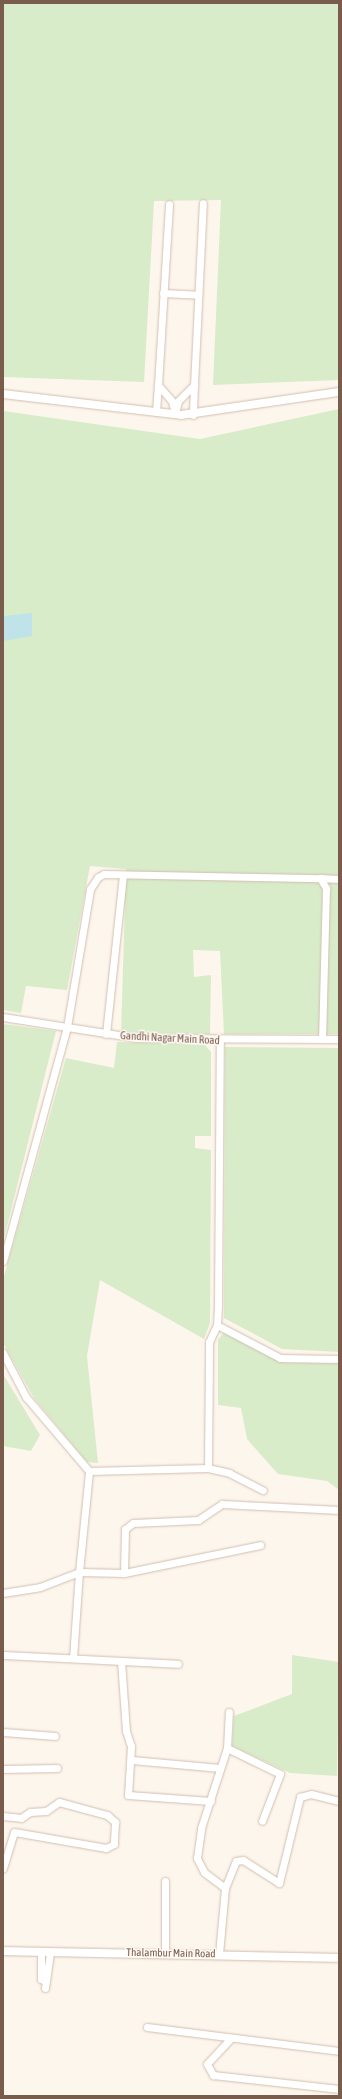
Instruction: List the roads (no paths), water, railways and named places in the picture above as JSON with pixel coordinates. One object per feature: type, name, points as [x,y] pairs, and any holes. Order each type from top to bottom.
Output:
[{"type":"street","points":[[193,415],[203,203]]},
{"type":"street","points":[[156,412],[169,204]]},
{"type":"street","points":[[163,293],[198,295]]},
{"type":"street","points":[[158,385],[172,401],[175,414]]},
{"type":"street","points":[[175,414],[178,401],[194,385]]},
{"type":"street","points":[[3,394],[193,415],[339,392]]},
{"type":"street","points":[[3,1261],[67,1027],[90,888],[104,874],[339,879]]},
{"type":"street","points":[[106,1034],[122,875]]},
{"type":"street","points":[[320,878],[326,888],[322,1039]]},
{"type":"street","name":"Gandhi Nagar Main Road","points":[[3,1017],[106,1034],[220,1041],[339,1039]]},
{"type":"street","points":[[208,1468],[209,1342],[217,1325],[220,1041]]},
{"type":"street","points":[[217,1325],[280,1358],[339,1359]]},
{"type":"street","points":[[3,1354],[26,1397],[89,1471],[79,1572],[73,1658]]},
{"type":"street","points":[[89,1471],[208,1468],[229,1473],[263,1490]]},
{"type":"street","points":[[124,1572],[125,1529],[133,1523],[198,1520],[222,1504],[339,1510]]},
{"type":"street","points":[[3,1593],[40,1587],[79,1572],[124,1572],[260,1545]]},
{"type":"street","points":[[3,1655],[178,1664]]},
{"type":"street","points":[[121,1661],[126,1731],[132,1760],[128,1795],[211,1801]]},
{"type":"street","points":[[225,1888],[204,1872],[197,1858],[201,1828],[227,1748],[229,1712]]},
{"type":"street","points":[[3,1732],[55,1736]]},
{"type":"street","points":[[227,1748],[280,1774],[262,1821]]},
{"type":"street","points":[[132,1760],[220,1768]]},
{"type":"street","points":[[3,1769],[57,1768]]},
{"type":"street","points":[[218,1954],[225,1888],[239,1860],[279,1883],[300,1797],[311,1794],[339,1801]]},
{"type":"street","points":[[3,1816],[21,1818],[30,1812],[48,1810],[55,1802],[86,1809],[112,1818],[114,1844],[106,1848],[19,1831],[11,1835],[3,1868]]},
{"type":"street","points":[[19,1831],[21,1818]]},
{"type":"street","points":[[165,1882],[165,1953]]},
{"type":"street","name":"Thalambur Main Road","points":[[3,1951],[218,1954],[339,1958]]},
{"type":"street","points":[[41,1951],[41,1979],[45,1984],[49,1980],[50,1952]]},
{"type":"street","points":[[147,2027],[339,2051]]},
{"type":"street","points":[[231,2038],[207,2064],[213,2075],[339,2089]]},
{"type":"water","points":[[32,613],[32,636],[3,641],[3,616]]}]
